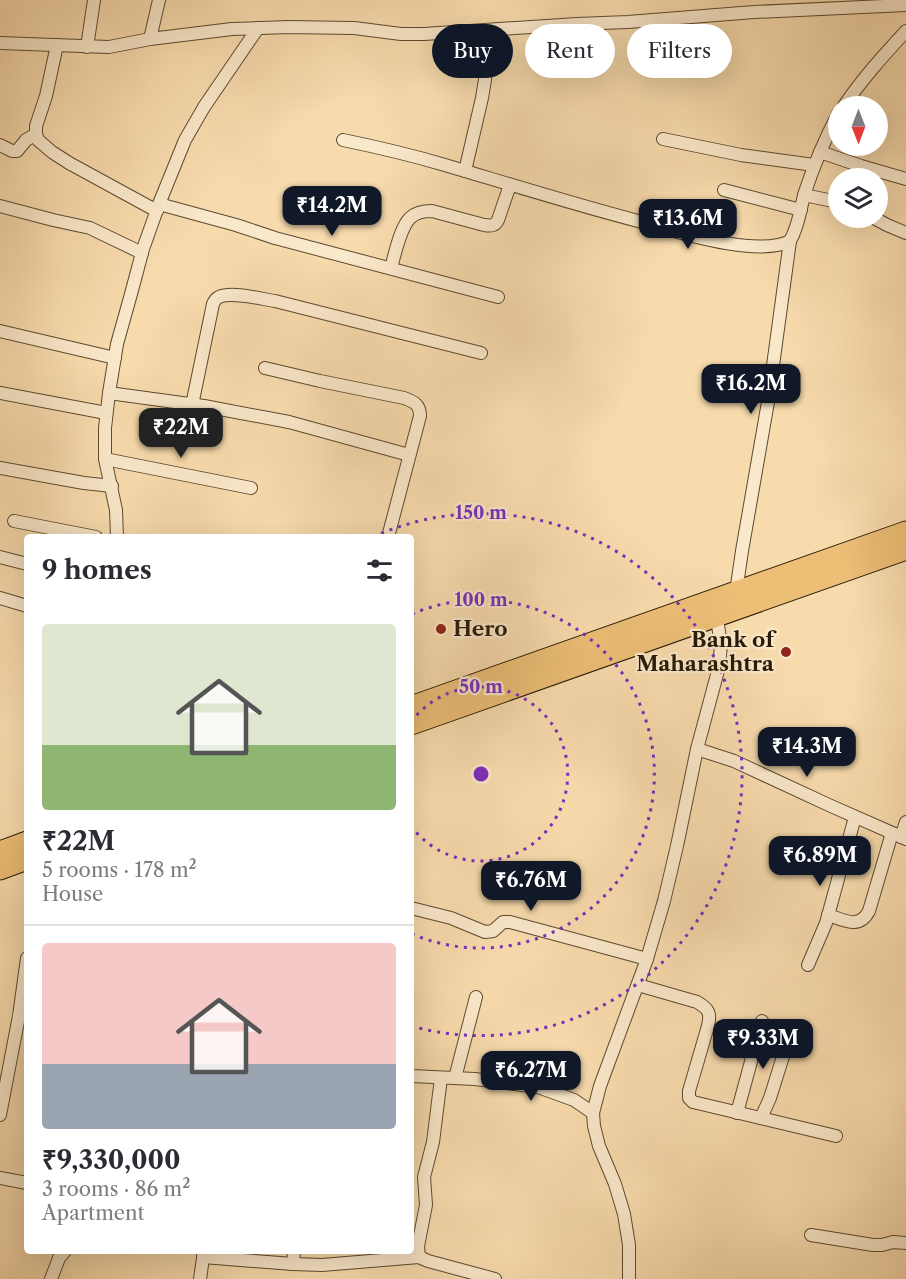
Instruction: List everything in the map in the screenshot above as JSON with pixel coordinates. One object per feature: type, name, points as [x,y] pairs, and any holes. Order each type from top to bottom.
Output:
[{"type":"highway","points":[[414,723],[715,608],[736,592],[906,532]]},
{"type":"highway","points":[[414,706],[715,608],[906,549]]},
{"type":"highway","points":[[0,852],[24,843]]},
{"type":"highway","points":[[0,869],[24,860]]},
{"type":"street","points":[[87,47],[94,0]]},
{"type":"street","points":[[150,39],[159,0]]},
{"type":"street","points":[[513,29],[906,4]]},
{"type":"street","points":[[117,534],[116,510],[105,459],[106,413],[115,358],[142,253],[185,140],[199,115],[258,27]]},
{"type":"street","points":[[0,43],[109,47],[150,39],[258,27],[354,28],[401,34],[432,33]]},
{"type":"street","points":[[850,96],[906,31]]},
{"type":"street","points":[[57,45],[46,96],[36,126],[36,134],[43,145],[69,163],[158,207],[236,225],[285,241],[498,297]]},
{"type":"street","points":[[465,171],[485,78]]},
{"type":"street","points":[[0,145],[17,151],[26,140],[36,134]]},
{"type":"street","points":[[736,592],[768,402],[790,241],[795,233],[814,165],[828,135]]},
{"type":"street","points":[[663,139],[741,155],[814,165]]},
{"type":"street","points":[[343,140],[388,150],[575,205],[703,238],[727,243],[774,247],[790,241]]},
{"type":"street","points":[[820,152],[906,179]]},
{"type":"street","points":[[391,268],[405,225],[410,218],[424,211],[432,211],[491,226],[498,220],[510,185]]},
{"type":"street","points":[[724,189],[801,210]]},
{"type":"street","points":[[804,195],[828,200]]},
{"type":"street","points":[[0,206],[90,228],[142,253]]},
{"type":"street","points":[[888,225],[906,233]]},
{"type":"street","points":[[192,405],[213,304],[220,296],[245,296],[275,301],[481,353]]},
{"type":"street","points":[[0,331],[115,358]]},
{"type":"street","points":[[265,368],[413,401],[418,405],[420,416],[389,534]]},
{"type":"street","points":[[0,393],[106,413]]},
{"type":"street","points":[[109,393],[192,405],[289,423],[409,455]]},
{"type":"street","points":[[105,459],[250,488]]},
{"type":"street","points":[[0,468],[112,486]]},
{"type":"street","points":[[14,521],[81,534]]},
{"type":"street","points":[[0,557],[24,563]]},
{"type":"street","points":[[0,598],[24,605]]},
{"type":"street","points":[[630,1279],[629,1245],[624,1214],[599,1146],[593,1113],[600,1086],[647,959],[664,901],[697,749],[719,667],[721,645],[715,608]]},
{"type":"street","points":[[697,749],[734,761],[900,836]]},
{"type":"street","points":[[808,965],[828,915],[855,817]]},
{"type":"street","points":[[828,915],[856,922],[866,917],[906,822]]},
{"type":"street","points":[[414,909],[451,918],[485,932],[494,931],[502,922],[510,922],[647,959]]},
{"type":"street","points":[[0,1115],[24,980]]},
{"type":"street","points":[[638,985],[697,1002],[709,1013],[710,1018],[688,1091],[689,1098],[693,1102],[837,1136]]},
{"type":"street","points":[[455,1078],[476,997]]},
{"type":"street","points":[[737,1113],[762,1021]]},
{"type":"street","points":[[761,1118],[770,1098],[791,1031]]},
{"type":"street","points":[[414,1076],[538,1087],[574,1100],[593,1113]]},
{"type":"street","points":[[419,1257],[418,1246],[426,1205],[423,1185],[433,1142],[441,1078]]},
{"type":"street","points":[[0,1178],[24,1182]]},
{"type":"street","points":[[811,1235],[873,1245],[906,1243]]},
{"type":"street","points":[[51,1279],[62,1254]]},
{"type":"street","points":[[200,1279],[204,1254],[293,1264],[338,1264],[419,1257],[495,1279]]},
{"type":"street","points":[[293,1264],[294,1254]]},
{"type":"place","name":"Hero","points":[[441,629]]},
{"type":"place","name":"Bank of Maharashtra","points":[[786,652]]}]
